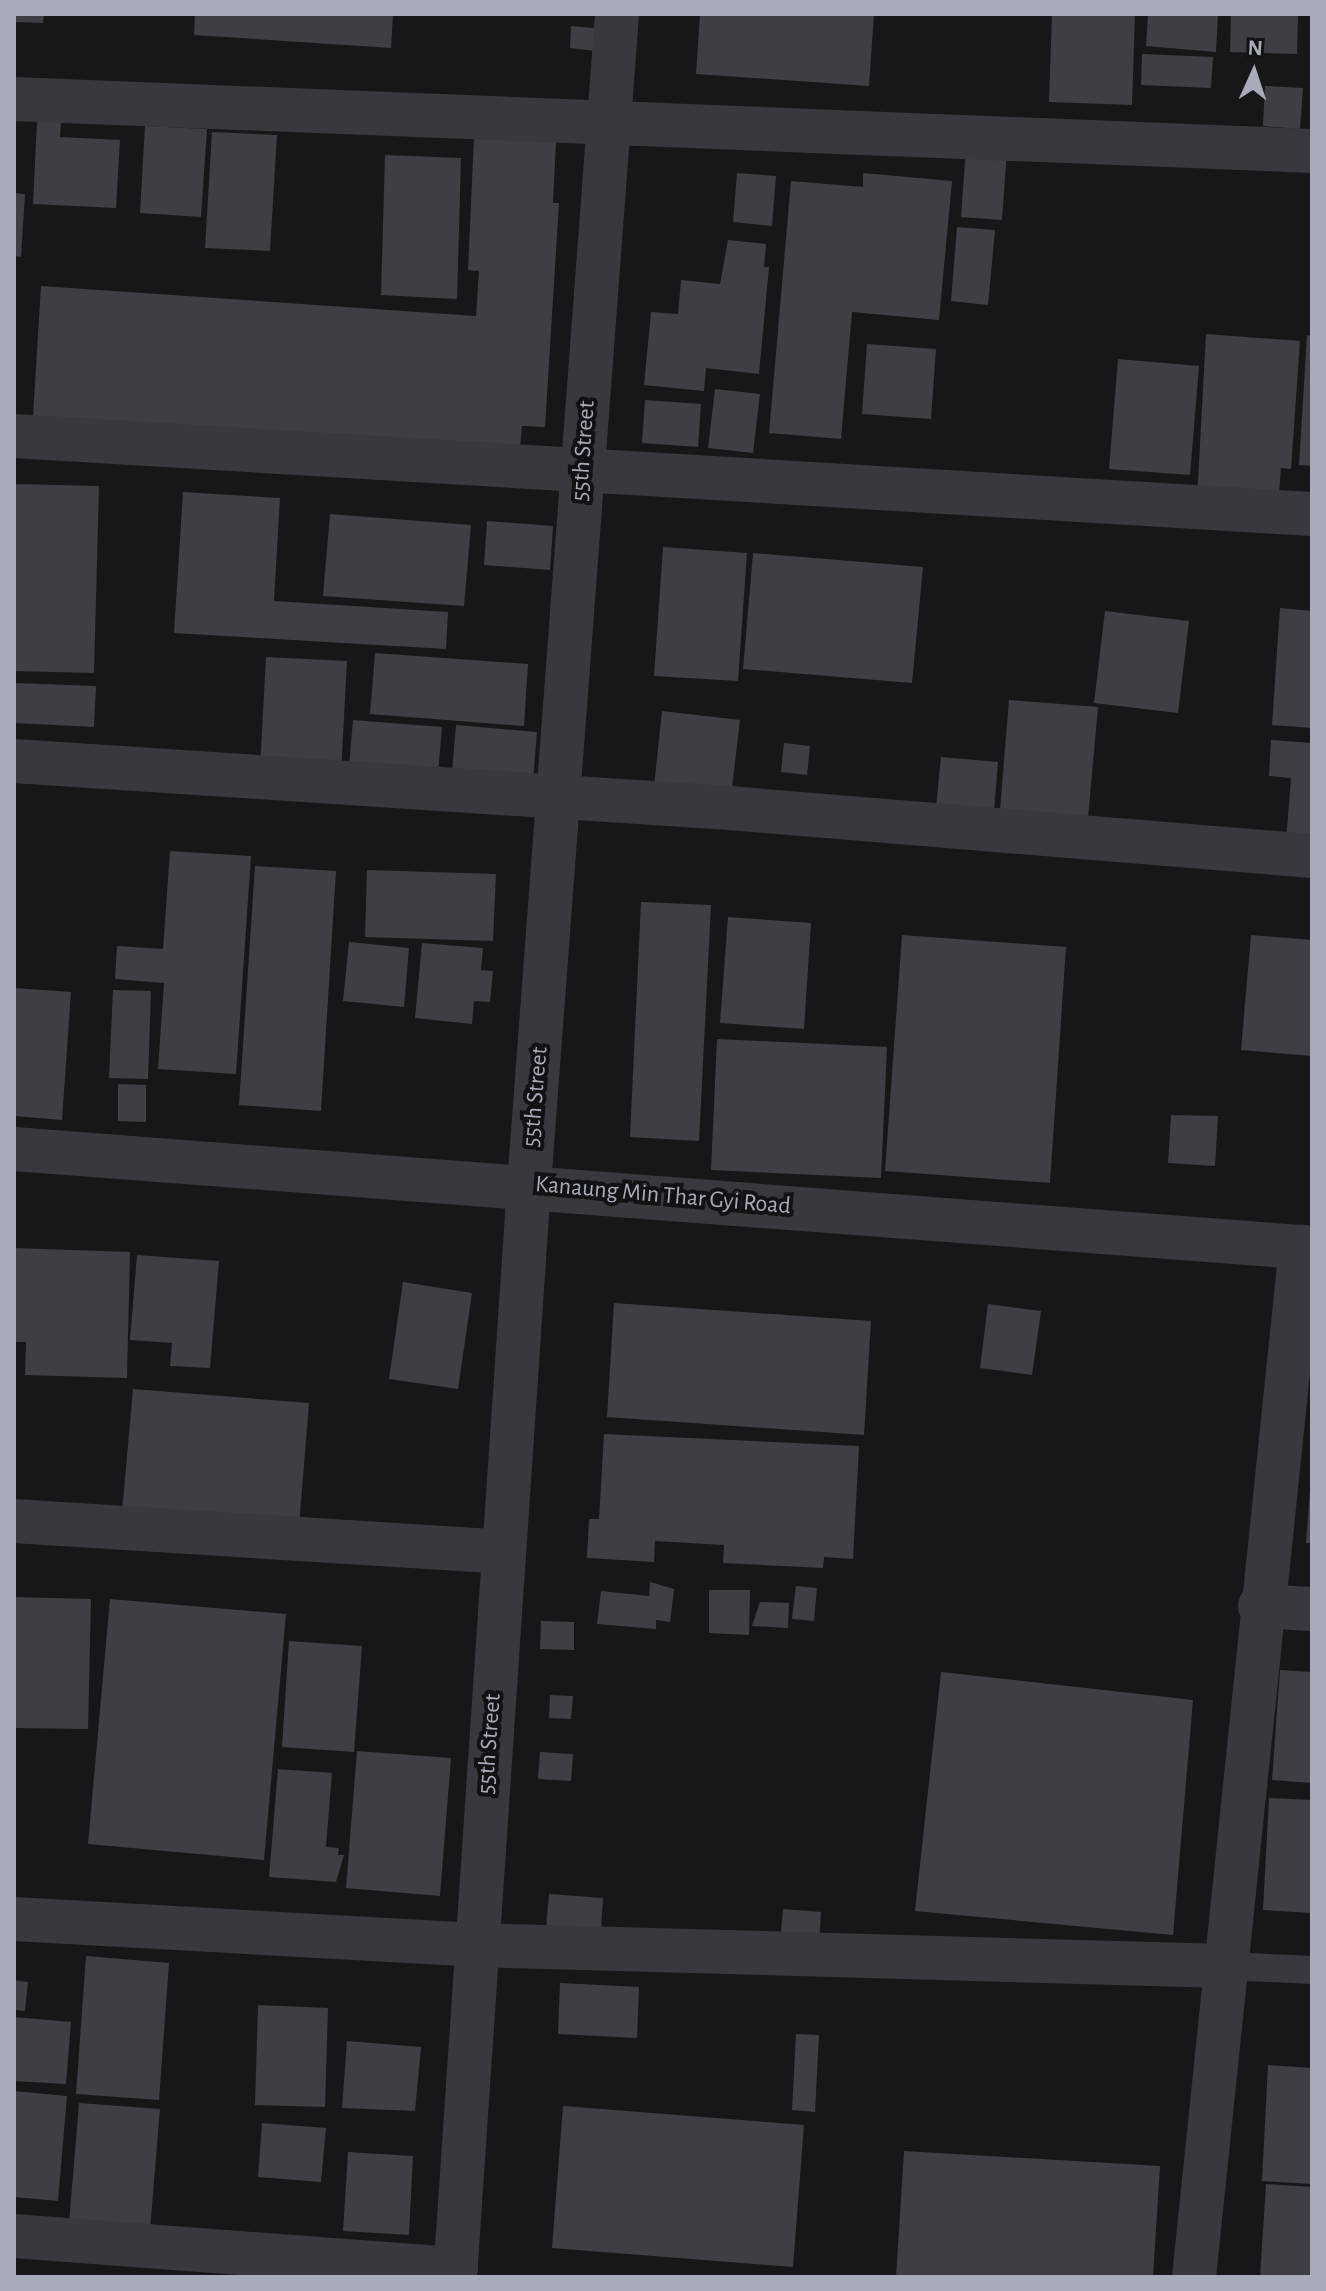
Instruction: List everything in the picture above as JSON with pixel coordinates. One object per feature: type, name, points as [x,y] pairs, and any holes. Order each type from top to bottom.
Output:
[{"type":"street","name":"55th Street","points":[[456,2273],[529,1185],[617,14]]},
{"type":"street","points":[[14,99],[1312,151]]},
{"type":"street","points":[[14,436],[1312,514]]},
{"type":"street","points":[[14,761],[559,796],[1312,856]]},
{"type":"street","name":"Kanaung Min Thar Gyi Road","points":[[14,1149],[529,1185],[1307,1247]]},
{"type":"street","points":[[1194,2277],[1260,1606],[1307,1247]]},
{"type":"street","points":[[14,1521],[504,1552]]},
{"type":"street","points":[[1260,1606],[1312,1609]]},
{"type":"street","points":[[14,1919],[476,1945],[1225,1966]]},
{"type":"street","points":[[14,2236],[456,2273]]},
{"type":"lane","points":[[1225,1966],[1312,1970]]},
{"type":"building","points":[[14,14],[44,14],[43,23],[14,22]]},
{"type":"building","points":[[195,14],[393,14],[391,48],[194,35]]},
{"type":"building","points":[[700,14],[874,14],[869,86],[696,74]]},
{"type":"building","points":[[1052,14],[1135,14],[1132,105],[1049,102]]},
{"type":"building","points":[[1148,14],[1218,14],[1216,52],[1146,46]]},
{"type":"building","points":[[1231,14],[1298,14],[1297,54],[1230,52]]},
{"type":"building","points":[[571,26],[606,29],[604,52],[570,48]]},
{"type":"building","points":[[1142,54],[1213,57],[1211,88],[1141,85]]},
{"type":"building","points":[[1265,86],[1303,88],[1300,129],[1263,126]]},
{"type":"building","points":[[37,121],[61,122],[60,137],[120,140],[116,208],[33,204]]},
{"type":"building","points":[[145,126],[207,129],[201,217],[140,213]]},
{"type":"building","points":[[212,132],[277,135],[270,251],[205,248]]},
{"type":"building","points":[[474,137],[556,141],[553,203],[559,203],[545,427],[522,426],[520,448],[33,416],[41,286],[476,316],[479,271],[468,270]]},
{"type":"building","points":[[966,147],[1007,150],[1002,220],[961,217]]},
{"type":"building","points":[[385,155],[461,158],[457,299],[381,295]]},
{"type":"building","points":[[737,173],[776,176],[772,226],[733,222]]},
{"type":"building","points":[[863,173],[952,181],[939,320],[852,312],[841,439],[769,433],[791,181],[863,187]]},
{"type":"building","points":[[14,193],[25,194],[21,257],[14,256]]},
{"type":"building","points":[[957,227],[995,230],[988,305],[951,301]]},
{"type":"building","points":[[728,240],[766,244],[764,267],[769,267],[759,374],[706,368],[704,391],[644,385],[651,312],[678,314],[681,280],[720,284]]},
{"type":"building","points":[[1206,334],[1300,341],[1291,469],[1281,468],[1278,505],[1197,499]]},
{"type":"building","points":[[1307,335],[1312,336],[1312,466],[1299,465]]},
{"type":"building","points":[[867,344],[936,349],[931,419],[862,414]]},
{"type":"building","points":[[1118,359],[1199,366],[1190,475],[1109,469]]},
{"type":"building","points":[[715,389],[760,394],[753,453],[708,448]]},
{"type":"building","points":[[645,400],[701,404],[698,447],[642,443]]},
{"type":"building","points":[[14,484],[99,486],[94,673],[14,671]]},
{"type":"building","points":[[183,492],[280,498],[274,601],[448,612],[446,649],[174,633]]},
{"type":"building","points":[[330,514],[471,525],[464,606],[323,596]]},
{"type":"building","points":[[487,521],[553,526],[550,570],[484,565]]},
{"type":"building","points":[[663,547],[747,553],[738,681],[654,676]]},
{"type":"building","points":[[753,553],[923,567],[912,683],[743,669]]},
{"type":"building","points":[[1280,608],[1312,611],[1312,728],[1272,725]]},
{"type":"building","points":[[1105,611],[1189,621],[1178,713],[1094,703]]},
{"type":"building","points":[[375,653],[528,664],[524,726],[370,714]]},
{"type":"building","points":[[266,657],[347,661],[341,773],[260,769]]},
{"type":"building","points":[[14,683],[96,686],[94,727],[14,723]]},
{"type":"building","points":[[1009,700],[1098,707],[1088,818],[1000,810]]},
{"type":"building","points":[[662,711],[740,720],[730,805],[653,796]]},
{"type":"building","points":[[353,720],[442,727],[438,774],[349,766]]},
{"type":"building","points":[[456,725],[537,732],[533,779],[452,772]]},
{"type":"building","points":[[1271,740],[1312,743],[1312,843],[1286,841],[1291,778],[1269,776]]},
{"type":"building","points":[[784,743],[810,746],[807,775],[781,772]]},
{"type":"building","points":[[941,757],[998,762],[993,823],[935,817]]},
{"type":"building","points":[[170,851],[251,856],[236,1074],[158,1069],[164,983],[115,979],[117,946],[163,949]]},
{"type":"building","points":[[255,866],[336,871],[321,1111],[239,1105]]},
{"type":"building","points":[[367,870],[496,874],[493,941],[365,937]]},
{"type":"building","points":[[641,902],[711,905],[699,1141],[630,1137]]},
{"type":"building","points":[[728,917],[811,923],[804,1029],[720,1023]]},
{"type":"building","points":[[902,935],[1066,947],[1050,1183],[885,1171]]},
{"type":"building","points":[[1251,935],[1312,940],[1312,1056],[1241,1050]]},
{"type":"building","points":[[349,942],[409,948],[404,1007],[343,1001]]},
{"type":"building","points":[[422,943],[483,948],[481,970],[493,971],[490,1002],[474,1001],[472,1024],[415,1018]]},
{"type":"building","points":[[14,988],[71,992],[62,1120],[14,1116]]},
{"type":"building","points":[[113,990],[151,991],[148,1079],[109,1078]]},
{"type":"building","points":[[717,1039],[887,1047],[881,1178],[711,1170]]},
{"type":"building","points":[[118,1084],[146,1085],[146,1122],[118,1121]]},
{"type":"building","points":[[1171,1115],[1218,1116],[1215,1166],[1168,1163]]},
{"type":"building","points":[[14,1248],[130,1252],[127,1378],[25,1375],[26,1342],[14,1342]]},
{"type":"building","points":[[137,1255],[219,1261],[210,1368],[170,1366],[172,1343],[130,1340]]},
{"type":"building","points":[[403,1282],[472,1293],[458,1389],[389,1379]]},
{"type":"building","points":[[614,1303],[871,1321],[864,1435],[607,1417]]},
{"type":"building","points":[[988,1304],[1041,1311],[1032,1375],[980,1368]]},
{"type":"building","points":[[133,1389],[309,1403],[299,1526],[122,1512]]},
{"type":"building","points":[[604,1434],[859,1446],[853,1559],[824,1557],[823,1568],[723,1563],[724,1545],[655,1541],[654,1562],[587,1558],[589,1519],[599,1519]]},
{"type":"building","points":[[1310,1490],[1312,1543],[1306,1543]]},
{"type":"building","points":[[650,1582],[674,1589],[670,1622],[656,1620],[656,1629],[597,1624],[601,1591],[649,1596]]},
{"type":"building","points":[[796,1586],[817,1588],[814,1621],[792,1619]]},
{"type":"building","points":[[709,1590],[750,1590],[749,1635],[709,1633]]},
{"type":"building","points":[[14,1597],[91,1599],[88,1729],[14,1728]]},
{"type":"building","points":[[110,1599],[286,1614],[264,1860],[88,1844]]},
{"type":"building","points":[[760,1602],[789,1603],[788,1628],[752,1626]]},
{"type":"building","points":[[541,1621],[574,1622],[574,1650],[540,1649]]},
{"type":"building","points":[[289,1641],[362,1646],[354,1752],[282,1747]]},
{"type":"building","points":[[1280,1670],[1312,1672],[1312,1783],[1272,1780]]},
{"type":"building","points":[[941,1672],[1193,1700],[1173,1935],[915,1911]]},
{"type":"building","points":[[550,1695],[573,1696],[571,1719],[549,1718]]},
{"type":"building","points":[[357,1751],[451,1758],[440,1896],[346,1888]]},
{"type":"building","points":[[540,1752],[573,1754],[571,1781],[538,1779]]},
{"type":"building","points":[[278,1769],[332,1773],[326,1847],[339,1848],[338,1855],[344,1855],[336,1882],[269,1877]]},
{"type":"building","points":[[1269,1798],[1312,1800],[1312,1913],[1263,1910]]},
{"type":"building","points":[[549,1894],[603,1898],[600,1944],[545,1939]]},
{"type":"building","points":[[783,1909],[821,1912],[819,1943],[780,1944]]},
{"type":"building","points":[[86,1956],[169,1963],[159,2100],[76,2094]]},
{"type":"building","points":[[14,1980],[28,1982],[25,2011],[14,2010]]},
{"type":"building","points":[[560,1983],[639,1987],[637,2038],[558,2034]]},
{"type":"building","points":[[258,2005],[328,2008],[325,2107],[255,2105]]},
{"type":"building","points":[[14,2017],[71,2022],[66,2084],[14,2081]]},
{"type":"building","points":[[796,2034],[819,2035],[815,2112],[792,2110]]},
{"type":"building","points":[[347,2041],[421,2047],[415,2111],[342,2108]]},
{"type":"building","points":[[1268,2065],[1312,2068],[1312,2184],[1262,2181]]},
{"type":"building","points":[[14,2091],[67,2096],[58,2201],[14,2197]]},
{"type":"building","points":[[79,2103],[160,2109],[150,2230],[69,2223]]},
{"type":"building","points":[[563,2106],[804,2125],[793,2267],[552,2248]]},
{"type":"building","points":[[262,2123],[326,2128],[321,2182],[258,2177]]},
{"type":"building","points":[[904,2151],[1160,2166],[1153,2277],[896,2277]]},
{"type":"building","points":[[348,2152],[413,2156],[409,2235],[343,2231]]},
{"type":"building","points":[[1266,2184],[1312,2187],[1312,2277],[1260,2277]]}]
